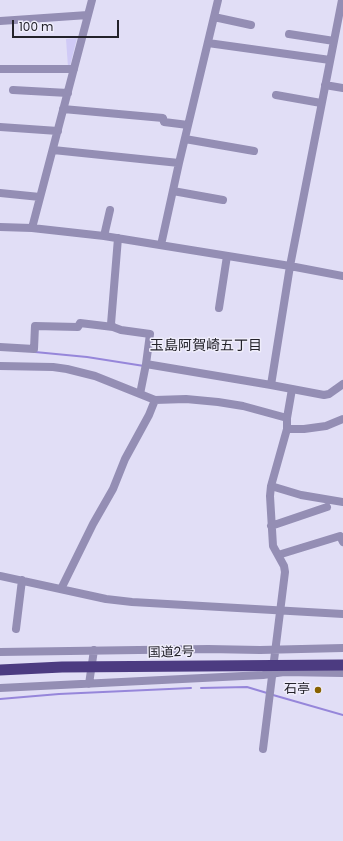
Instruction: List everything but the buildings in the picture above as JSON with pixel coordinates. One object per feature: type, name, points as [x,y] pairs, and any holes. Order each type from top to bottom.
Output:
[{"type":"highway","name":"国道2号","points":[[0,670],[62,667],[343,665]]},
{"type":"street","points":[[32,228],[92,0]]},
{"type":"street","points":[[161,245],[218,0]]},
{"type":"street","points":[[271,385],[290,266],[342,0]]},
{"type":"street","points":[[0,21],[88,15]]},
{"type":"street","points":[[214,17],[251,25]]},
{"type":"street","points":[[289,34],[334,41]]},
{"type":"street","points":[[208,43],[330,60]]},
{"type":"street","points":[[0,69],[74,69]]},
{"type":"street","points":[[325,85],[343,88]]},
{"type":"street","points":[[13,90],[68,92]]},
{"type":"street","points":[[276,95],[321,103]]},
{"type":"street","points":[[63,109],[164,118],[164,122],[188,125]]},
{"type":"street","points":[[0,127],[58,131]]},
{"type":"street","points":[[185,139],[254,151]]},
{"type":"street","points":[[53,150],[179,163]]},
{"type":"street","points":[[173,191],[223,200]]},
{"type":"street","points":[[0,193],[40,198]]},
{"type":"street","points":[[104,236],[110,210]]},
{"type":"street","points":[[0,227],[32,228],[118,238],[343,276]]},
{"type":"street","points":[[113,327],[111,324],[118,238]]},
{"type":"street","points":[[219,308],[227,256]]},
{"type":"street","points":[[0,347],[34,349],[35,326],[78,327],[80,323],[150,334],[140,394]]},
{"type":"street","points":[[146,364],[271,385],[292,391],[324,394],[334,391],[343,384]]},
{"type":"street","points":[[0,366],[53,367],[67,369],[95,376],[155,400],[186,399],[218,402],[243,406],[287,418]]},
{"type":"street","points":[[263,749],[285,572],[284,566],[273,546],[270,496],[271,486],[287,429],[287,418],[292,391]]},
{"type":"street","points":[[62,589],[93,524],[113,489],[125,459],[149,415],[155,400]]},
{"type":"street","points":[[287,429],[304,429],[326,426],[343,419]]},
{"type":"street","points":[[271,486],[301,495],[343,502]]},
{"type":"street","points":[[271,526],[327,507]]},
{"type":"street","points":[[278,555],[342,538]]},
{"type":"street","points":[[0,576],[106,599],[132,602],[343,614]]},
{"type":"street","points":[[16,629],[22,580]]},
{"type":"street","points":[[0,652],[343,648]]},
{"type":"street","points":[[89,684],[94,650]]},
{"type":"street","points":[[0,688],[272,674],[284,672],[343,673]]},
{"type":"shaded area","points":[[77,38],[70,66],[68,67],[66,39]]},
{"type":"waterway","points":[[35,352],[87,357],[144,366]]},
{"type":"waterway","points":[[201,688],[247,687],[267,693]]},
{"type":"waterway","points":[[0,699],[59,694],[191,688]]},
{"type":"waterway","points":[[273,695],[343,715]]},
{"type":"place","name":"石亭","points":[[318,690]]},
{"type":"district","name":"玉島阿賀崎五丁目","points":[[206,346]]}]
